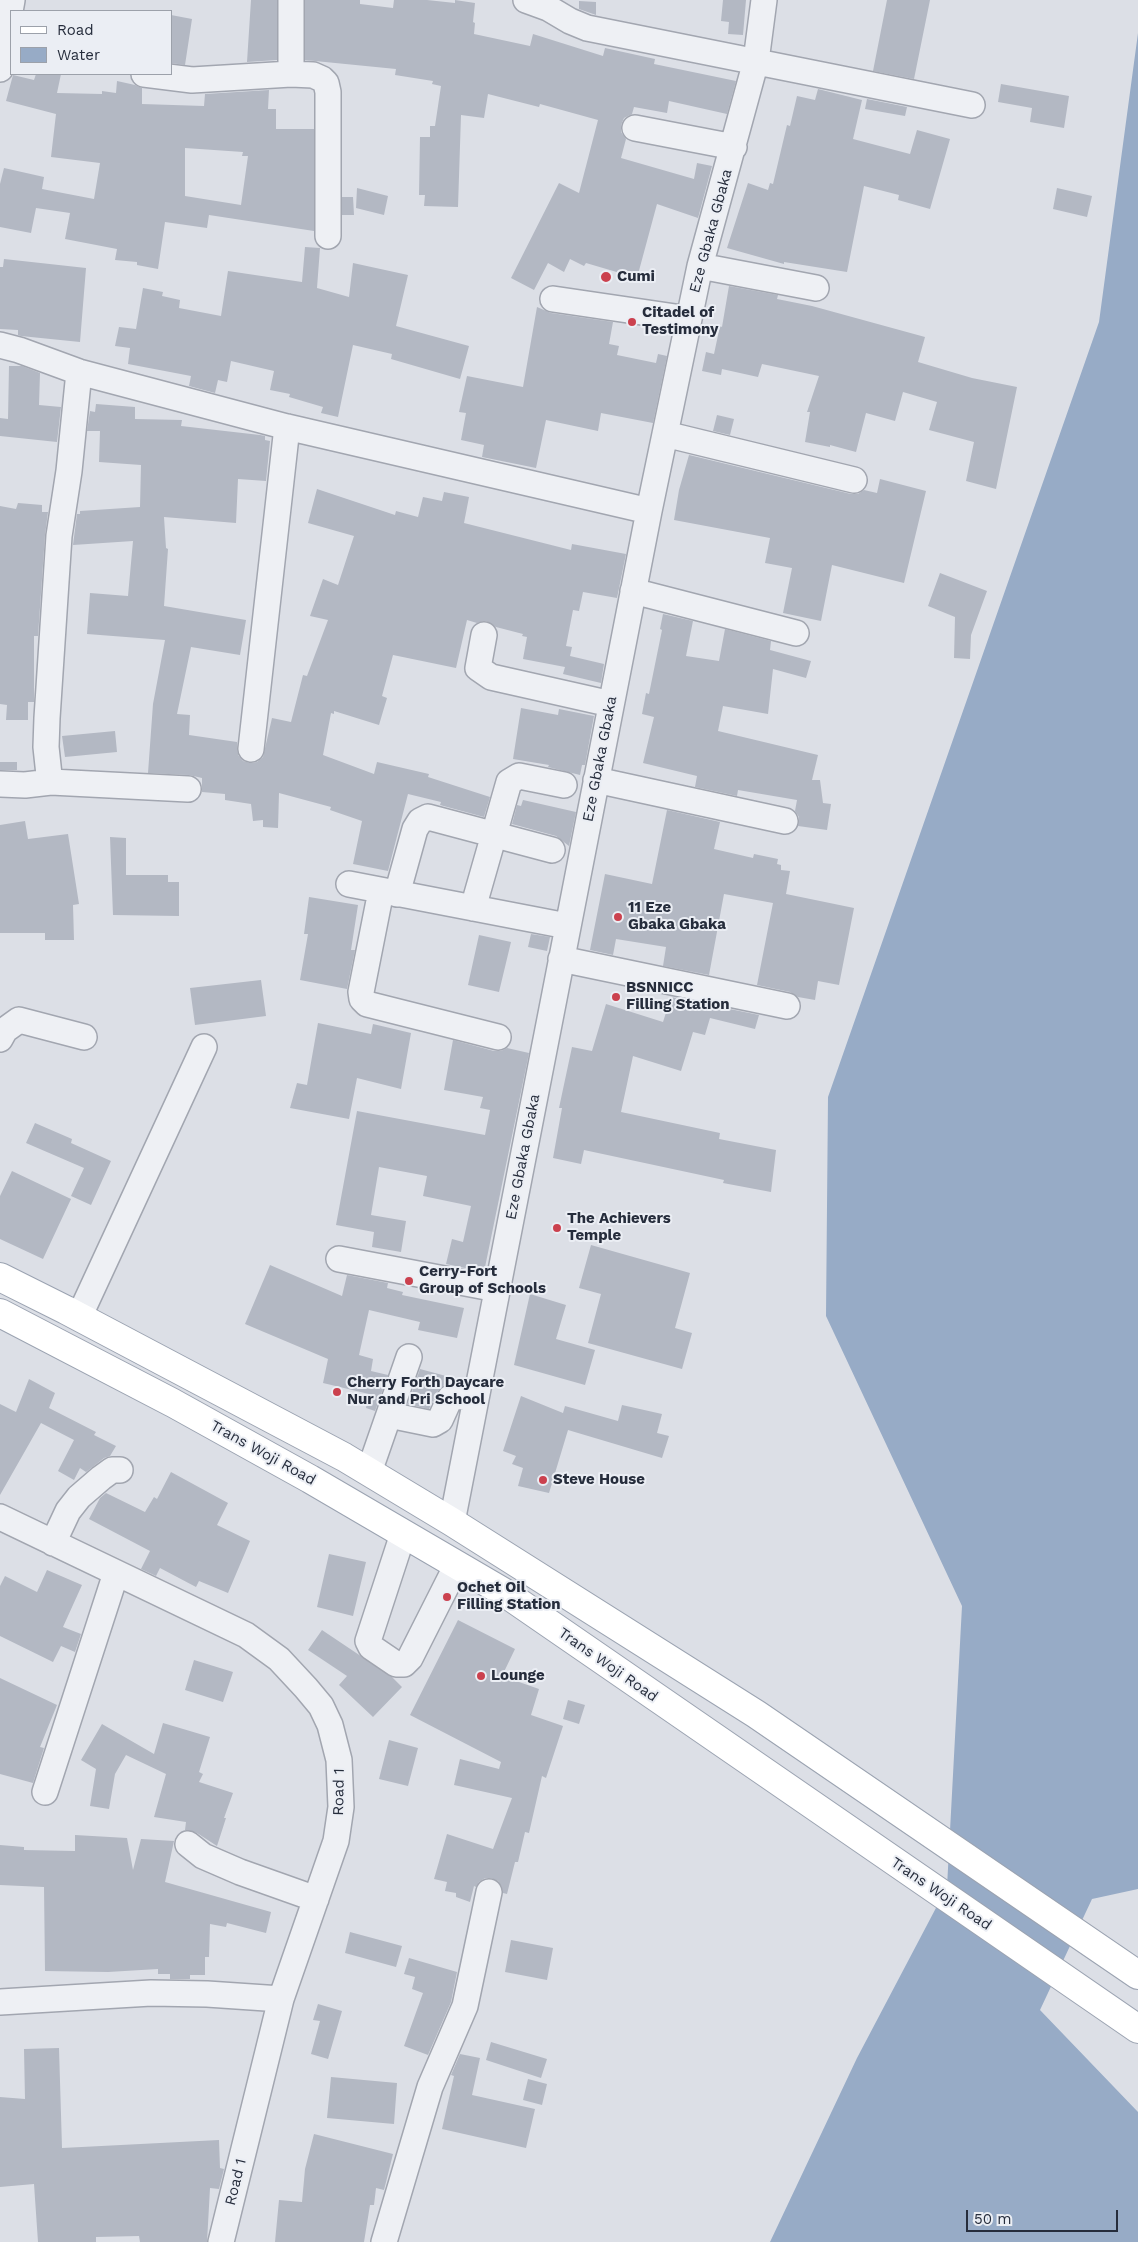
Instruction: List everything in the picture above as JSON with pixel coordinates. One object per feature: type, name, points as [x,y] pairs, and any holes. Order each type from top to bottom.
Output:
[{"type":"main road","points":[[0,1277],[79,1317],[369,1472],[452,1522],[756,1714],[1138,1975]]},
{"type":"main road","name":"Trans Woji Road","points":[[0,1313],[216,1427],[505,1593],[1138,2029]]},
{"type":"main road","points":[[65,1347],[79,1317]]},
{"type":"street","points":[[291,0],[292,74]]},
{"type":"street","points":[[526,0],[548,8],[570,21],[587,28],[972,104]]},
{"type":"street","name":"Eze Gbaka Gbaka","points":[[452,1522],[649,511],[700,266],[756,61],[764,0]]},
{"type":"street","points":[[0,69],[8,41],[10,20]]},
{"type":"street","points":[[152,75],[192,80],[292,74],[314,75],[326,83],[328,92],[328,236]]},
{"type":"street","points":[[635,128],[734,147]]},
{"type":"street","points":[[700,266],[816,288]]},
{"type":"street","points":[[553,299],[689,319]]},
{"type":"street","points":[[0,345],[79,372],[287,427],[649,511]]},
{"type":"street","points":[[51,782],[48,775],[46,747],[59,536],[69,470],[79,372]]},
{"type":"street","points":[[252,749],[287,427]]},
{"type":"street","points":[[665,434],[854,480]]},
{"type":"street","points":[[633,591],[796,633]]},
{"type":"street","points":[[484,635],[478,668],[491,676],[611,704]]},
{"type":"street","points":[[473,908],[510,782],[514,777],[519,776],[564,786]]},
{"type":"street","points":[[596,780],[785,820]]},
{"type":"street","points":[[0,784],[25,785],[51,782],[188,789]]},
{"type":"street","points":[[498,1037],[367,1004],[362,999],[361,992],[389,892],[415,829],[420,821],[428,817],[552,850]]},
{"type":"street","points":[[349,884],[567,926]]},
{"type":"street","points":[[561,959],[787,1006]]},
{"type":"street","points":[[0,1039],[5,1030],[19,1020],[84,1037]]},
{"type":"street","points":[[79,1317],[204,1047]]},
{"type":"street","points":[[339,1259],[497,1289]]},
{"type":"street","points":[[369,1472],[409,1357]]},
{"type":"street","points":[[389,1414],[433,1424],[440,1420],[450,1398],[454,1396],[476,1398]]},
{"type":"street","points":[[53,1543],[68,1511],[79,1497],[112,1470],[120,1470]]},
{"type":"street","name":"Road 1","points":[[0,1517],[246,1635],[279,1660],[321,1706],[330,1726],[339,1760],[341,1807],[336,1841],[281,1999],[221,2242]]},
{"type":"street","points":[[403,1534],[368,1642],[370,1647],[396,1664],[404,1664],[410,1658],[456,1565]]},
{"type":"street","points":[[45,1792],[116,1573]]},
{"type":"street","points":[[188,1844],[203,1856],[316,1899]]},
{"type":"street","points":[[384,2242],[430,2087],[465,2006],[489,1892]]},
{"type":"street","points":[[0,2002],[151,1994],[207,1994],[281,1999]]},
{"type":"water","points":[[1138,33],[1138,1889],[1092,1899],[1040,2010],[1138,2112],[1138,2242],[770,2242],[857,2058],[947,1887],[962,1606],[826,1316],[828,1097],[1099,322]]},
{"type":"building","points":[[251,0],[277,0],[277,60],[247,62]]},
{"type":"building","points":[[305,0],[360,0],[360,4],[393,8],[394,0],[427,0],[455,3],[455,0],[475,3],[474,34],[530,46],[533,34],[603,56],[605,48],[655,59],[654,64],[736,81],[727,114],[669,101],[667,113],[634,107],[632,114],[624,118],[621,125],[621,132],[626,139],[621,158],[694,179],[697,163],[712,166],[698,218],[657,204],[637,278],[586,263],[584,266],[570,259],[564,272],[548,263],[534,290],[511,278],[559,183],[579,193],[598,120],[540,104],[539,107],[488,94],[484,118],[461,115],[458,207],[424,206],[425,195],[419,195],[420,137],[430,137],[430,126],[435,126],[441,86],[432,84],[433,81],[395,75],[396,69],[305,60]]},
{"type":"building","points":[[723,0],[746,0],[743,35],[728,34],[729,22],[721,21]]},
{"type":"building","points":[[887,0],[930,0],[914,79],[873,71]]},
{"type":"building","points":[[579,1],[596,2],[596,15],[579,9]]},
{"type":"building","points":[[172,15],[192,19],[185,65],[172,63]]},
{"type":"building","points":[[13,75],[34,80],[36,75],[61,75],[57,93],[102,94],[102,91],[116,93],[117,81],[135,85],[142,88],[142,104],[204,106],[205,94],[269,90],[268,109],[276,109],[276,129],[314,129],[314,231],[209,215],[207,228],[165,222],[158,269],[137,265],[137,262],[115,260],[117,249],[65,239],[70,213],[36,208],[31,233],[0,227],[0,184],[4,168],[44,177],[42,189],[94,199],[100,163],[51,157],[56,114],[6,101]],"holes":[[[185,148],[243,152],[242,156],[248,156],[241,205],[185,196]]]},
{"type":"building","points":[[1001,84],[1069,96],[1064,128],[1030,122],[1032,108],[998,102]]},
{"type":"building","points":[[818,89],[862,100],[853,139],[910,154],[917,130],[950,139],[930,209],[898,200],[899,195],[864,186],[847,272],[784,262],[784,264],[727,248],[748,183],[768,190],[770,183],[773,184],[787,125],[790,126],[797,96],[815,100]]},
{"type":"building","points":[[867,99],[907,107],[905,116],[865,109]]},
{"type":"building","points":[[357,188],[388,196],[384,215],[356,208]]},
{"type":"building","points":[[1057,188],[1092,196],[1087,217],[1053,209]]},
{"type":"building","points":[[342,197],[353,197],[354,215],[342,215]]},
{"type":"building","points":[[305,247],[320,248],[317,288],[349,297],[353,263],[408,275],[396,326],[469,346],[460,379],[391,359],[392,354],[353,345],[338,417],[321,413],[323,407],[289,397],[290,394],[270,390],[274,371],[231,361],[227,382],[218,380],[215,393],[189,386],[191,376],[128,364],[130,348],[115,346],[119,327],[136,329],[143,288],[163,292],[162,296],[180,300],[179,308],[221,316],[228,271],[302,282]]},
{"type":"building","points":[[4,259],[86,268],[80,342],[21,336],[18,335],[18,330],[0,329],[0,267],[3,267]]},
{"type":"building","points":[[729,286],[778,295],[777,299],[812,306],[925,337],[918,362],[972,378],[1017,387],[996,489],[966,481],[974,442],[929,430],[937,402],[903,392],[895,421],[866,413],[856,452],[830,445],[830,447],[805,442],[810,412],[807,412],[819,376],[762,364],[758,377],[722,369],[721,375],[702,371],[706,352],[714,354],[720,326],[722,327]]},
{"type":"building","points":[[537,307],[551,313],[613,322],[609,344],[619,346],[617,355],[656,363],[658,354],[667,356],[653,423],[601,413],[598,431],[546,420],[536,468],[482,457],[484,445],[461,440],[466,413],[459,412],[467,376],[523,387]]},
{"type":"building","points":[[9,366],[22,366],[40,373],[39,405],[61,407],[57,442],[0,436],[0,418],[8,419]]},
{"type":"building","points":[[96,404],[135,407],[135,419],[182,420],[181,426],[260,435],[265,436],[265,440],[270,441],[266,481],[238,479],[236,523],[164,517],[166,548],[168,549],[164,606],[246,620],[240,655],[191,647],[177,714],[190,715],[189,735],[237,742],[238,755],[243,761],[250,763],[257,762],[263,757],[272,718],[291,722],[303,675],[307,676],[328,620],[310,616],[323,579],[338,585],[354,536],[308,523],[317,489],[395,515],[396,511],[418,517],[423,497],[442,501],[444,492],[469,497],[464,523],[571,550],[572,544],[626,554],[617,598],[583,592],[579,611],[573,610],[566,646],[572,647],[570,656],[604,664],[601,683],[563,674],[565,667],[523,659],[527,637],[522,636],[523,634],[496,627],[486,621],[477,623],[467,620],[456,668],[393,655],[382,696],[387,698],[379,725],[334,711],[334,714],[331,713],[323,755],[374,774],[377,762],[429,774],[428,777],[490,797],[484,817],[440,805],[441,802],[408,794],[388,871],[353,864],[362,821],[330,810],[331,807],[279,793],[278,828],[263,827],[263,820],[253,821],[251,804],[225,800],[225,794],[202,792],[202,778],[189,775],[148,773],[153,704],[165,640],[87,634],[90,593],[128,596],[133,541],[73,545],[77,514],[80,514],[80,511],[140,507],[141,465],[99,462],[100,431],[87,431],[90,411],[95,412]]},
{"type":"building","points":[[717,415],[734,419],[730,435],[713,431]]},
{"type":"building","points":[[689,455],[851,494],[858,494],[864,490],[877,493],[880,479],[926,491],[904,583],[832,565],[821,621],[783,613],[792,568],[765,563],[770,538],[674,520],[679,490]]},
{"type":"building","points":[[18,503],[42,505],[42,512],[48,512],[38,636],[34,636],[34,702],[28,702],[28,720],[6,720],[7,705],[0,704],[0,506],[16,509]]},
{"type":"building","points":[[940,573],[987,591],[971,635],[970,659],[954,658],[955,617],[928,606]]},
{"type":"building","points":[[663,614],[693,621],[686,656],[719,661],[725,629],[771,641],[770,650],[811,661],[806,678],[773,669],[768,714],[723,706],[718,731],[818,755],[812,780],[820,780],[823,803],[831,804],[827,830],[798,826],[799,817],[795,811],[797,800],[738,790],[737,796],[695,787],[697,776],[643,763],[654,717],[642,714],[646,693],[649,694],[662,630],[660,629]]},
{"type":"building","points":[[521,708],[558,715],[559,709],[594,716],[585,765],[582,765],[580,775],[548,767],[549,765],[513,759]]},
{"type":"building","points":[[115,731],[117,752],[65,757],[62,736]]},
{"type":"building","points":[[0,762],[17,762],[17,770],[0,770]]},
{"type":"building","points":[[523,800],[576,812],[569,846],[556,836],[512,824],[517,805],[521,806]]},
{"type":"building","points":[[667,810],[720,822],[714,849],[753,858],[754,854],[778,859],[777,864],[781,865],[781,870],[790,871],[786,894],[854,908],[839,985],[818,981],[815,1000],[757,985],[773,903],[724,894],[709,975],[663,966],[666,947],[616,939],[613,955],[590,950],[605,874],[652,884]]},
{"type":"building","points":[[25,821],[28,839],[68,834],[79,904],[73,905],[74,940],[45,940],[45,933],[0,933],[0,825]]},
{"type":"building","points":[[110,837],[126,838],[126,875],[168,875],[168,882],[179,882],[179,916],[113,915]]},
{"type":"building","points":[[309,897],[358,905],[351,950],[355,950],[347,989],[300,980],[308,934],[304,934]]},
{"type":"building","points":[[531,934],[550,937],[547,951],[528,947]]},
{"type":"building","points":[[479,935],[511,942],[499,992],[468,985]]},
{"type":"building","points":[[261,980],[266,1016],[195,1025],[190,988]]},
{"type":"building","points":[[671,997],[759,1015],[755,1029],[710,1018],[705,1035],[693,1032],[681,1071],[633,1056],[621,1112],[720,1133],[719,1139],[776,1150],[771,1192],[723,1183],[724,1180],[584,1150],[581,1164],[553,1158],[562,1108],[559,1108],[572,1047],[592,1051],[606,1004],[663,1022]]},
{"type":"building","points":[[318,1023],[371,1034],[373,1024],[411,1033],[401,1089],[357,1078],[349,1119],[290,1108],[297,1083],[307,1085]]},
{"type":"building","points":[[453,1040],[494,1051],[501,1051],[507,1048],[529,1053],[484,1272],[446,1264],[452,1239],[463,1242],[471,1206],[423,1196],[427,1176],[379,1167],[371,1215],[406,1221],[401,1252],[372,1247],[374,1232],[336,1225],[357,1111],[485,1135],[490,1110],[480,1108],[483,1097],[444,1090]]},
{"type":"building","points":[[35,1123],[72,1139],[71,1143],[111,1161],[91,1205],[71,1196],[84,1168],[26,1143]]},
{"type":"building","points":[[12,1171],[71,1199],[43,1259],[0,1239],[0,1196]]},
{"type":"building","points":[[591,1245],[690,1273],[675,1328],[692,1333],[682,1369],[588,1343],[601,1294],[579,1288]]},
{"type":"building","points":[[270,1265],[342,1296],[347,1275],[388,1283],[387,1288],[403,1292],[402,1295],[464,1308],[457,1338],[418,1330],[420,1322],[369,1310],[359,1355],[373,1359],[371,1371],[388,1375],[375,1411],[366,1408],[369,1394],[323,1383],[328,1359],[245,1324]]},
{"type":"building","points":[[530,1294],[566,1305],[556,1339],[595,1350],[585,1385],[514,1365]]},
{"type":"building","points":[[420,1369],[446,1376],[444,1385],[437,1392],[429,1409],[408,1404]]},
{"type":"building","points":[[29,1379],[55,1393],[49,1408],[96,1432],[94,1435],[116,1446],[110,1456],[104,1458],[86,1472],[80,1468],[74,1480],[58,1471],[74,1440],[41,1423],[0,1495],[0,1404],[16,1412]]},
{"type":"building","points":[[521,1396],[563,1413],[565,1406],[618,1421],[622,1405],[662,1414],[657,1433],[669,1436],[662,1458],[568,1430],[549,1493],[518,1486],[523,1468],[512,1464],[516,1456],[503,1451]]},
{"type":"building","points":[[171,1472],[228,1503],[217,1525],[250,1541],[228,1593],[199,1581],[196,1587],[160,1568],[156,1576],[141,1569],[150,1551],[89,1519],[100,1498],[106,1493],[145,1512],[154,1497],[157,1499]]},
{"type":"building","points":[[329,1554],[366,1562],[353,1616],[317,1607]]},
{"type":"building","points":[[47,1570],[82,1585],[63,1627],[81,1634],[75,1652],[61,1646],[53,1662],[0,1636],[0,1586],[5,1576],[37,1592]]},
{"type":"building","points":[[458,1620],[515,1649],[502,1676],[539,1689],[531,1715],[563,1726],[546,1778],[542,1776],[529,1833],[525,1832],[518,1862],[515,1862],[507,1894],[503,1893],[498,1881],[485,1878],[476,1887],[474,1886],[470,1902],[456,1897],[456,1893],[445,1891],[447,1882],[434,1879],[447,1834],[493,1849],[512,1798],[454,1785],[460,1759],[499,1769],[501,1762],[410,1715]]},
{"type":"building","points":[[322,1630],[392,1677],[402,1687],[373,1717],[339,1685],[347,1676],[308,1650]]},
{"type":"building","points":[[194,1660],[233,1672],[223,1702],[185,1690]]},
{"type":"building","points":[[0,1678],[57,1705],[40,1747],[44,1748],[33,1783],[0,1774]]},
{"type":"building","points":[[568,1700],[585,1705],[579,1724],[563,1719]]},
{"type":"building","points":[[163,1723],[210,1737],[199,1772],[203,1774],[199,1782],[233,1793],[217,1846],[197,1833],[185,1830],[186,1822],[154,1817],[166,1774],[126,1755],[115,1774],[109,1809],[90,1806],[96,1769],[81,1760],[102,1724],[154,1754]]},
{"type":"building","points":[[389,1740],[418,1748],[408,1786],[379,1779]]},
{"type":"building","points":[[75,1835],[127,1838],[133,1870],[141,1839],[174,1841],[165,1882],[271,1912],[266,1933],[227,1923],[226,1927],[210,1924],[209,1957],[205,1957],[205,1975],[190,1975],[190,1979],[170,1979],[170,1974],[158,1974],[158,1969],[108,1972],[45,1971],[44,1887],[0,1885],[0,1845],[24,1847],[24,1850],[75,1851]]},
{"type":"building","points":[[350,1932],[402,1946],[396,1967],[345,1953]]},
{"type":"building","points":[[511,1940],[553,1948],[547,1980],[505,1972]]},
{"type":"building","points":[[409,1958],[457,1972],[451,2002],[428,2055],[404,2046],[423,1993],[412,1989],[415,1977],[404,1974]]},
{"type":"building","points":[[318,2004],[342,2011],[328,2059],[311,2054],[320,2021],[313,2020]]},
{"type":"building","points":[[491,2042],[547,2059],[541,2078],[486,2060]]},
{"type":"building","points":[[59,2048],[62,2148],[219,2140],[220,2168],[224,2169],[219,2189],[210,2188],[207,2242],[140,2242],[139,2236],[96,2237],[96,2242],[38,2242],[34,2184],[0,2187],[0,2097],[25,2099],[24,2049]]},
{"type":"building","points":[[460,2054],[480,2058],[472,2095],[535,2109],[526,2148],[442,2129],[454,2076],[451,2075]]},
{"type":"building","points":[[331,2077],[397,2083],[394,2124],[327,2118]]},
{"type":"building","points":[[528,2079],[547,2084],[542,2105],[523,2100]]},
{"type":"building","points":[[314,2134],[393,2154],[384,2190],[376,2188],[374,2205],[370,2205],[364,2242],[275,2242],[279,2200],[302,2202],[305,2169]]},
{"type":"place","name":"Cumi","points":[[606,277]]},
{"type":"place","name":"Citadel of Testimony","points":[[632,322]]},
{"type":"place","name":"11 Eze Gbaka Gbaka","points":[[618,917]]},
{"type":"place","name":"BSNNICC Filling Station","points":[[616,997]]},
{"type":"place","name":"The Achievers Temple","points":[[557,1228]]},
{"type":"place","name":"Cerry-Fort Group of Schools","points":[[409,1281]]},
{"type":"place","name":"Cherry Forth Daycare Nur and Pri School","points":[[337,1392]]},
{"type":"place","name":"Steve House","points":[[543,1480]]},
{"type":"place","name":"Ochet Oil Filling Station","points":[[447,1597]]},
{"type":"place","name":"Lounge","points":[[481,1676]]}]
